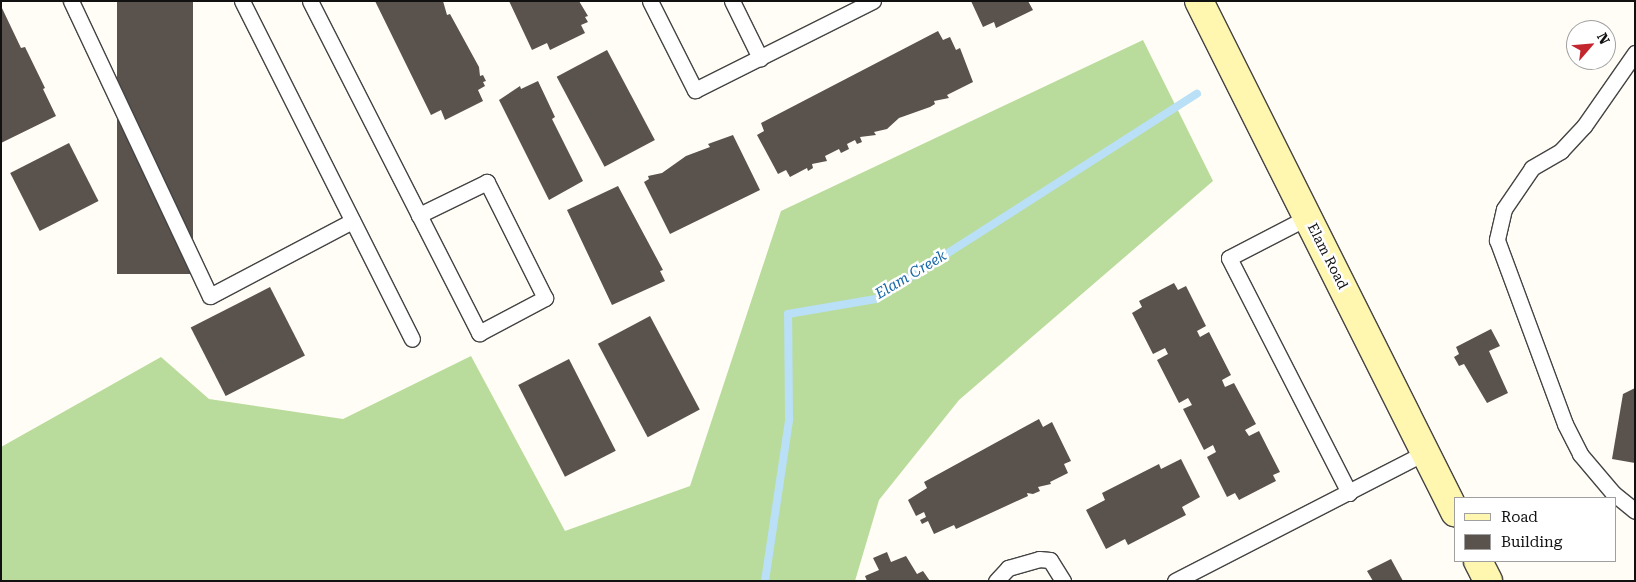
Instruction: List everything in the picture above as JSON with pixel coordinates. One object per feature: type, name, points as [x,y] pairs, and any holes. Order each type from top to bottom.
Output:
[{"type":"main road","name":"Elam Road","points":[[1199,1],[1454,510]]},
{"type":"main road","points":[[1478,562],[1488,581]]},
{"type":"lane","points":[[71,1],[210,296],[352,221]]},
{"type":"lane","points":[[242,1],[412,339]]},
{"type":"lane","points":[[310,1],[419,216],[479,333],[545,298],[487,182],[419,216]]},
{"type":"lane","points":[[650,1],[695,90],[873,1]]},
{"type":"lane","points":[[732,1],[760,58]]},
{"type":"lane","points":[[1635,53],[1584,126],[1561,151],[1532,168],[1504,209],[1496,240],[1565,424],[1580,454],[1613,493],[1635,511]]},
{"type":"lane","points":[[1308,217],[1230,258],[1349,493]]},
{"type":"lane","points":[[1175,581],[1426,452]]},
{"type":"lane","points":[[996,581],[1008,568],[1039,559],[1050,560],[1063,581]]},
{"type":"green space","points":[[1143,40],[1213,181],[959,400],[879,500],[855,581],[1,581],[1,447],[161,357],[209,399],[343,419],[471,356],[565,531],[690,486],[781,211]]},
{"type":"building","points":[[117,1],[193,1],[193,274],[117,274]]},
{"type":"building","points":[[375,1],[443,1],[447,15],[450,14],[479,67],[480,76],[483,75],[486,81],[483,82],[485,86],[478,90],[483,101],[445,120],[441,110],[431,115]]},
{"type":"building","points":[[509,1],[579,1],[588,16],[585,17],[588,22],[581,25],[585,33],[550,50],[547,43],[532,50]]},
{"type":"building","points":[[971,1],[1028,1],[1033,10],[996,28],[994,22],[983,27]]},
{"type":"building","points":[[1,6],[21,48],[25,47],[56,116],[1,143]]},
{"type":"building","points":[[938,31],[943,40],[950,37],[956,50],[960,48],[973,82],[947,95],[949,98],[934,101],[935,104],[930,107],[899,118],[887,129],[874,132],[876,135],[860,137],[862,142],[857,144],[855,140],[847,144],[849,149],[841,153],[839,149],[825,156],[827,161],[812,164],[813,168],[808,171],[807,168],[790,177],[786,170],[778,174],[757,135],[764,131],[761,123]]},
{"type":"building","points":[[607,50],[655,140],[605,167],[557,77]]},
{"type":"building","points":[[538,81],[555,117],[552,119],[583,181],[549,200],[499,100],[520,86],[521,89]]},
{"type":"building","points":[[733,135],[760,190],[670,234],[644,182],[649,179],[648,176],[662,173],[686,156],[710,147],[708,144]]},
{"type":"building","points":[[69,143],[99,201],[40,231],[10,173]]},
{"type":"building","points":[[618,186],[663,270],[660,271],[665,281],[612,305],[567,210]]},
{"type":"building","points":[[1174,283],[1178,290],[1186,286],[1206,326],[1197,331],[1200,337],[1209,332],[1231,375],[1222,380],[1225,387],[1234,383],[1256,424],[1245,430],[1249,436],[1259,431],[1280,472],[1273,475],[1276,481],[1239,500],[1235,493],[1227,497],[1207,457],[1216,452],[1213,445],[1204,450],[1183,409],[1192,405],[1188,398],[1179,403],[1157,360],[1168,354],[1165,348],[1153,354],[1132,313],[1142,307],[1139,301]]},
{"type":"building","points":[[270,287],[305,356],[226,396],[191,327]]},
{"type":"building","points":[[650,316],[700,410],[648,437],[598,344]]},
{"type":"building","points":[[1491,329],[1500,346],[1489,351],[1508,393],[1487,403],[1464,364],[1459,366],[1454,357],[1459,354],[1456,347]]},
{"type":"building","points":[[569,359],[616,451],[565,477],[518,385]]},
{"type":"building","points":[[1635,388],[1635,463],[1612,459],[1623,394]]},
{"type":"building","points":[[1039,419],[1043,427],[1052,422],[1071,461],[1064,464],[1068,473],[1050,482],[1051,484],[1038,487],[1040,491],[1033,494],[1027,493],[1028,496],[956,529],[954,525],[934,534],[928,521],[922,524],[920,520],[926,517],[924,512],[916,516],[908,500],[927,488],[924,482]]},
{"type":"building","points":[[1181,459],[1200,497],[1182,507],[1186,515],[1128,545],[1125,539],[1106,549],[1086,510],[1105,500],[1102,493],[1159,464],[1161,469]]},
{"type":"building","points":[[887,552],[891,562],[906,556],[917,574],[923,571],[930,581],[867,581],[865,576],[879,570],[873,558]]},
{"type":"building","points":[[1391,559],[1403,581],[1373,581],[1367,571]]},
{"type":"waterway","name":"Elam Creek","points":[[765,581],[789,420],[788,314],[876,299],[1197,94]]}]
